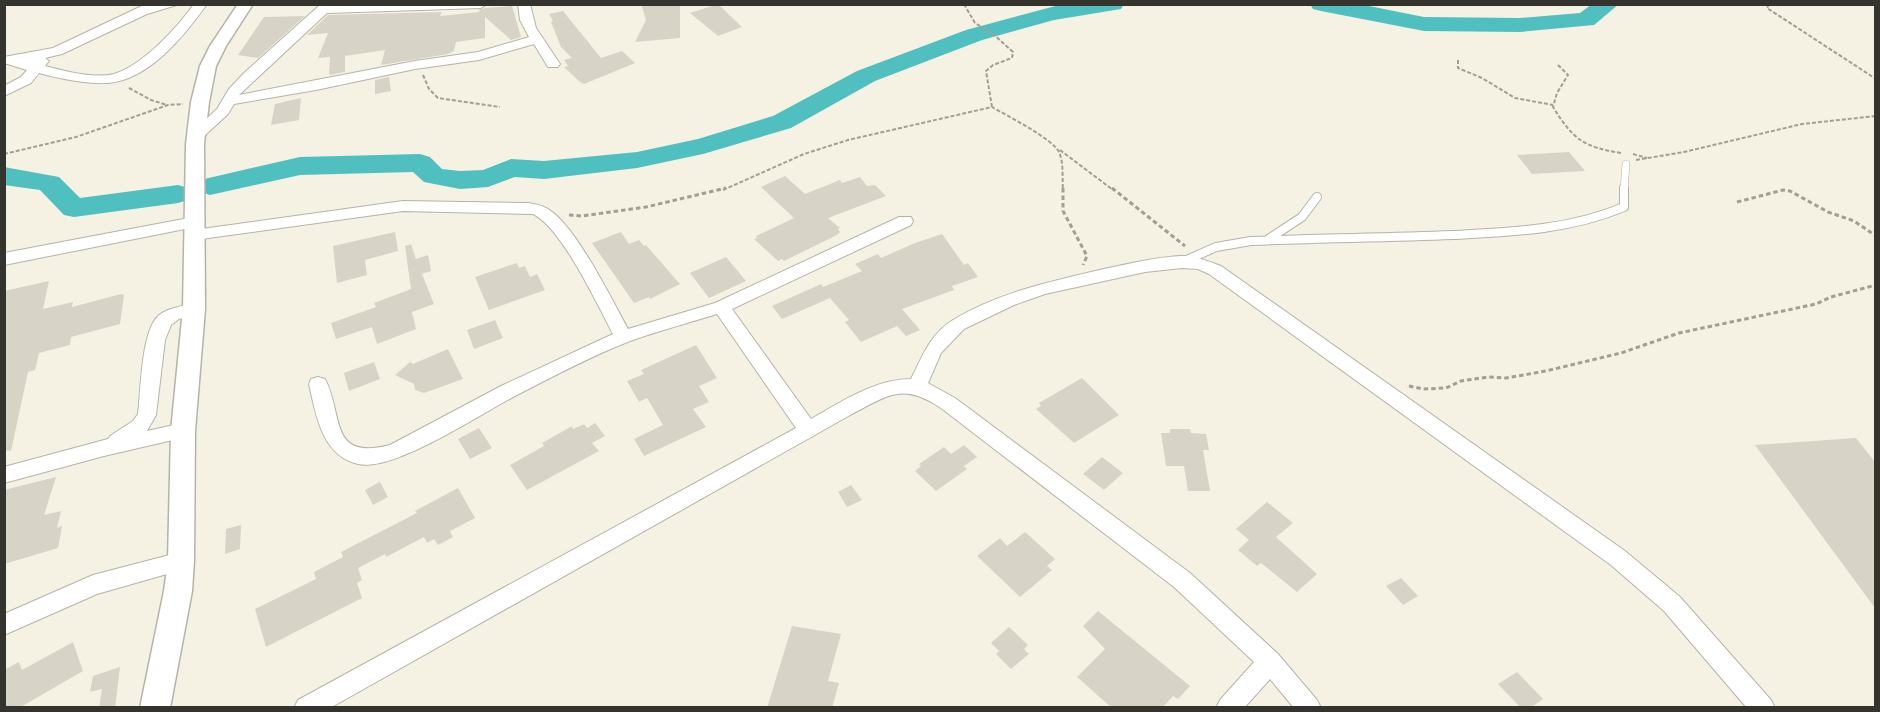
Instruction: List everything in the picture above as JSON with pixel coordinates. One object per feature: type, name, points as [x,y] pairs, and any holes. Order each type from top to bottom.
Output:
[{"type":"street","points":[[4,92],[26,80],[42,60],[57,51],[151,8],[174,4]]},
{"type":"street","points":[[7,59],[36,68],[106,79],[116,78],[164,47],[201,4]]},
{"type":"street","points":[[155,708],[178,591],[181,561],[183,432],[194,309],[194,229],[200,102],[208,66],[218,46],[246,4]]},
{"type":"street","points":[[197,135],[223,111],[228,101],[249,76],[296,37],[327,7],[482,4]]},
{"type":"street","points":[[524,4],[523,13],[537,39],[547,50],[553,64]]},
{"type":"street","points":[[531,4],[538,4]]},
{"type":"street","points":[[228,101],[316,86],[415,65],[479,56],[537,39]]},
{"type":"street","points":[[7,59],[31,58],[57,51]]},
{"type":"street","points":[[4,259],[194,229],[403,206],[528,208],[541,211],[555,223],[589,274],[623,337]]},
{"type":"street","points":[[318,384],[325,416],[338,443],[346,452],[359,458],[376,459],[508,391],[623,337],[721,307],[905,221]]},
{"type":"street","points":[[917,386],[934,350],[958,325],[1033,292],[1186,259],[1208,267],[1236,282],[1627,566],[1672,604],[1763,708]]},
{"type":"street","points":[[721,307],[808,430]]},
{"type":"street","points":[[104,448],[140,426],[147,415],[156,340],[164,321],[173,315],[194,309]]},
{"type":"street","points":[[306,708],[808,430],[883,391],[906,385],[917,386],[948,403],[1182,580],[1270,662],[1309,708]]},
{"type":"street","points":[[4,475],[104,448],[183,432]]},
{"type":"street","points":[[4,625],[93,585],[181,561]]},
{"type":"street","points":[[1228,708],[1270,662]]},
{"type":"lane","points":[[1186,259],[1224,243],[1267,240],[1368,239],[1536,230],[1600,219],[1624,207],[1623,171],[1626,164]]},
{"type":"lane","points":[[1267,240],[1312,209],[1317,197]]},
{"type":"path","points":[[964,4],[971,18],[1013,52],[1012,58],[993,65],[986,71],[992,108]]},
{"type":"path","points":[[1769,4],[1767,8],[1875,80]]},
{"type":"path","points":[[1458,60],[1458,68],[1464,72],[1482,78],[1515,98],[1553,105]]},
{"type":"path","points":[[415,65],[429,89],[438,98],[500,107]]},
{"type":"path","points":[[1558,65],[1568,75],[1553,105],[1569,134],[1577,141],[1589,146],[1621,153]]},
{"type":"path","points":[[116,78],[151,100],[168,105]]},
{"type":"path","points":[[4,154],[76,137],[168,105],[200,102]]},
{"type":"path","points":[[541,211],[582,216],[646,207],[717,192],[804,154],[848,140],[992,108],[1026,126],[1119,192],[1146,217],[1187,248],[1186,259]]},
{"type":"path","points":[[1626,164],[1631,161],[1802,124],[1875,116]]},
{"type":"path","points":[[1058,149],[1062,161],[1063,211],[1087,256],[1077,281]]},
{"type":"path","points":[[1632,154],[1648,159]]},
{"type":"path","points":[[1737,202],[1783,190],[1790,191],[1828,212],[1854,221],[1875,236]]},
{"type":"path","points":[[1389,392],[1405,385],[1423,389],[1446,388],[1461,381],[1488,377],[1506,378],[1546,371],[1621,353],[1679,333],[1816,304],[1831,297],[1875,285]]},
{"type":"building","points":[[641,4],[680,4],[680,38],[635,42],[646,20]]},
{"type":"building","points":[[718,4],[742,27],[718,36],[690,13]]},
{"type":"building","points":[[512,6],[521,37],[511,40],[485,17],[485,38],[456,42],[454,51],[448,54],[381,65],[385,50],[345,56],[345,72],[329,75],[330,57],[318,58],[328,33],[307,35],[328,15],[442,12],[440,16]]},
{"type":"building","points":[[563,11],[601,58],[622,51],[635,63],[584,84],[580,82],[564,67],[568,66],[564,60],[572,58],[561,47],[549,14]]},
{"type":"building","points":[[305,16],[258,58],[238,55],[264,17]]},
{"type":"building","points":[[389,77],[391,91],[375,94],[375,80]]},
{"type":"building","points":[[301,98],[299,120],[271,125],[275,104]]},
{"type":"building","points":[[1569,152],[1585,171],[1532,174],[1517,155]]},
{"type":"building","points":[[785,176],[805,194],[840,180],[842,183],[860,177],[867,186],[875,185],[886,196],[828,218],[840,228],[837,235],[784,261],[782,259],[778,261],[754,239],[794,218],[761,187]]},
{"type":"building","points":[[395,232],[398,251],[365,260],[367,275],[337,283],[333,246]]},
{"type":"building","points":[[621,232],[629,244],[639,240],[644,246],[646,245],[680,284],[650,299],[649,297],[634,303],[592,243]]},
{"type":"building","points":[[942,234],[964,265],[968,263],[978,277],[952,286],[954,290],[902,309],[920,330],[906,336],[897,326],[861,342],[845,322],[849,320],[830,298],[782,319],[772,306],[821,284],[823,287],[862,271],[855,264],[878,254],[881,258]]},
{"type":"building","points":[[411,244],[416,259],[428,255],[431,271],[422,274],[434,304],[412,312],[416,329],[377,344],[372,327],[336,339],[331,323],[376,307],[374,303],[411,289],[405,246]]},
{"type":"building","points":[[726,257],[746,281],[709,298],[690,273]]},
{"type":"building","points":[[517,263],[519,268],[525,266],[530,277],[537,274],[545,290],[489,310],[475,277]]},
{"type":"building","points":[[49,281],[43,309],[73,302],[72,307],[121,294],[124,295],[120,324],[71,337],[70,345],[39,353],[35,370],[28,372],[11,451],[4,450],[4,291]]},
{"type":"building","points":[[495,320],[503,338],[474,349],[467,330]]},
{"type":"building","points":[[696,345],[717,378],[699,386],[709,402],[693,409],[706,427],[644,456],[634,439],[663,425],[647,398],[639,402],[627,381],[644,374],[641,370]]},
{"type":"building","points":[[448,349],[463,379],[424,393],[415,390],[414,384],[395,375],[410,362],[413,364]]},
{"type":"building","points":[[374,362],[380,379],[349,391],[344,373]]},
{"type":"building","points":[[1082,378],[1119,415],[1074,443],[1036,409],[1041,406],[1039,403]]},
{"type":"building","points":[[595,423],[605,436],[592,443],[599,451],[527,490],[510,465],[544,446],[542,443],[572,426],[573,429],[584,424],[587,428]]},
{"type":"building","points":[[479,428],[492,448],[470,459],[458,439]]},
{"type":"building","points":[[1170,429],[1190,429],[1191,433],[1206,434],[1209,450],[1203,450],[1210,491],[1188,491],[1184,466],[1166,466],[1161,433],[1170,433]]},
{"type":"building","points":[[1856,438],[1875,462],[1875,608],[1755,445]]},
{"type":"building","points":[[964,445],[977,457],[964,466],[967,469],[936,491],[915,471],[921,466],[919,464],[944,447],[951,454]]},
{"type":"building","points":[[1102,457],[1123,473],[1104,490],[1083,474]]},
{"type":"building","points":[[56,477],[44,515],[61,511],[57,528],[62,526],[58,548],[4,564],[4,490]]},
{"type":"building","points":[[380,482],[388,497],[373,505],[365,490]]},
{"type":"building","points":[[851,485],[862,500],[847,507],[838,492]]},
{"type":"building","points":[[458,488],[475,518],[450,531],[453,537],[438,545],[434,539],[427,543],[424,537],[386,557],[385,554],[358,568],[362,580],[357,583],[362,598],[266,647],[255,609],[316,579],[314,572],[343,557],[341,552],[417,513],[415,511]]},
{"type":"building","points":[[1267,502],[1293,523],[1276,537],[1317,574],[1297,592],[1261,563],[1257,566],[1238,550],[1249,540],[1236,529]]},
{"type":"building","points":[[241,525],[240,549],[225,554],[226,529]]},
{"type":"building","points":[[1025,532],[1055,559],[1047,566],[1052,570],[1020,597],[977,556],[1000,538],[1007,546]]},
{"type":"building","points":[[1401,578],[1418,596],[1403,605],[1386,586]]},
{"type":"building","points":[[1098,611],[1190,686],[1178,699],[1173,696],[1162,708],[1112,708],[1077,677],[1105,649],[1083,626]]},
{"type":"building","points":[[792,626],[841,634],[828,681],[839,683],[832,708],[767,708]]},
{"type":"building","points":[[1009,627],[1028,645],[1024,649],[1029,654],[1011,669],[996,654],[999,651],[991,643]]},
{"type":"building","points":[[73,642],[83,671],[19,708],[4,708],[4,670],[19,662],[22,670]]},
{"type":"building","points":[[120,667],[115,708],[99,708],[102,689],[90,692],[93,676]]},
{"type":"building","points":[[1517,672],[1543,699],[1530,708],[1521,708],[1498,684]]},
{"type":"waterway","points":[[210,186],[300,166],[420,163],[434,176],[460,180],[488,178],[511,168],[544,170],[637,160],[703,146],[782,122],[866,76],[974,35],[1052,13],[1113,4]]},
{"type":"waterway","points":[[1321,4],[1424,24],[1520,25],[1586,20],[1608,4]]},
{"type":"waterway","points":[[4,176],[49,183],[74,208],[178,194]]}]
